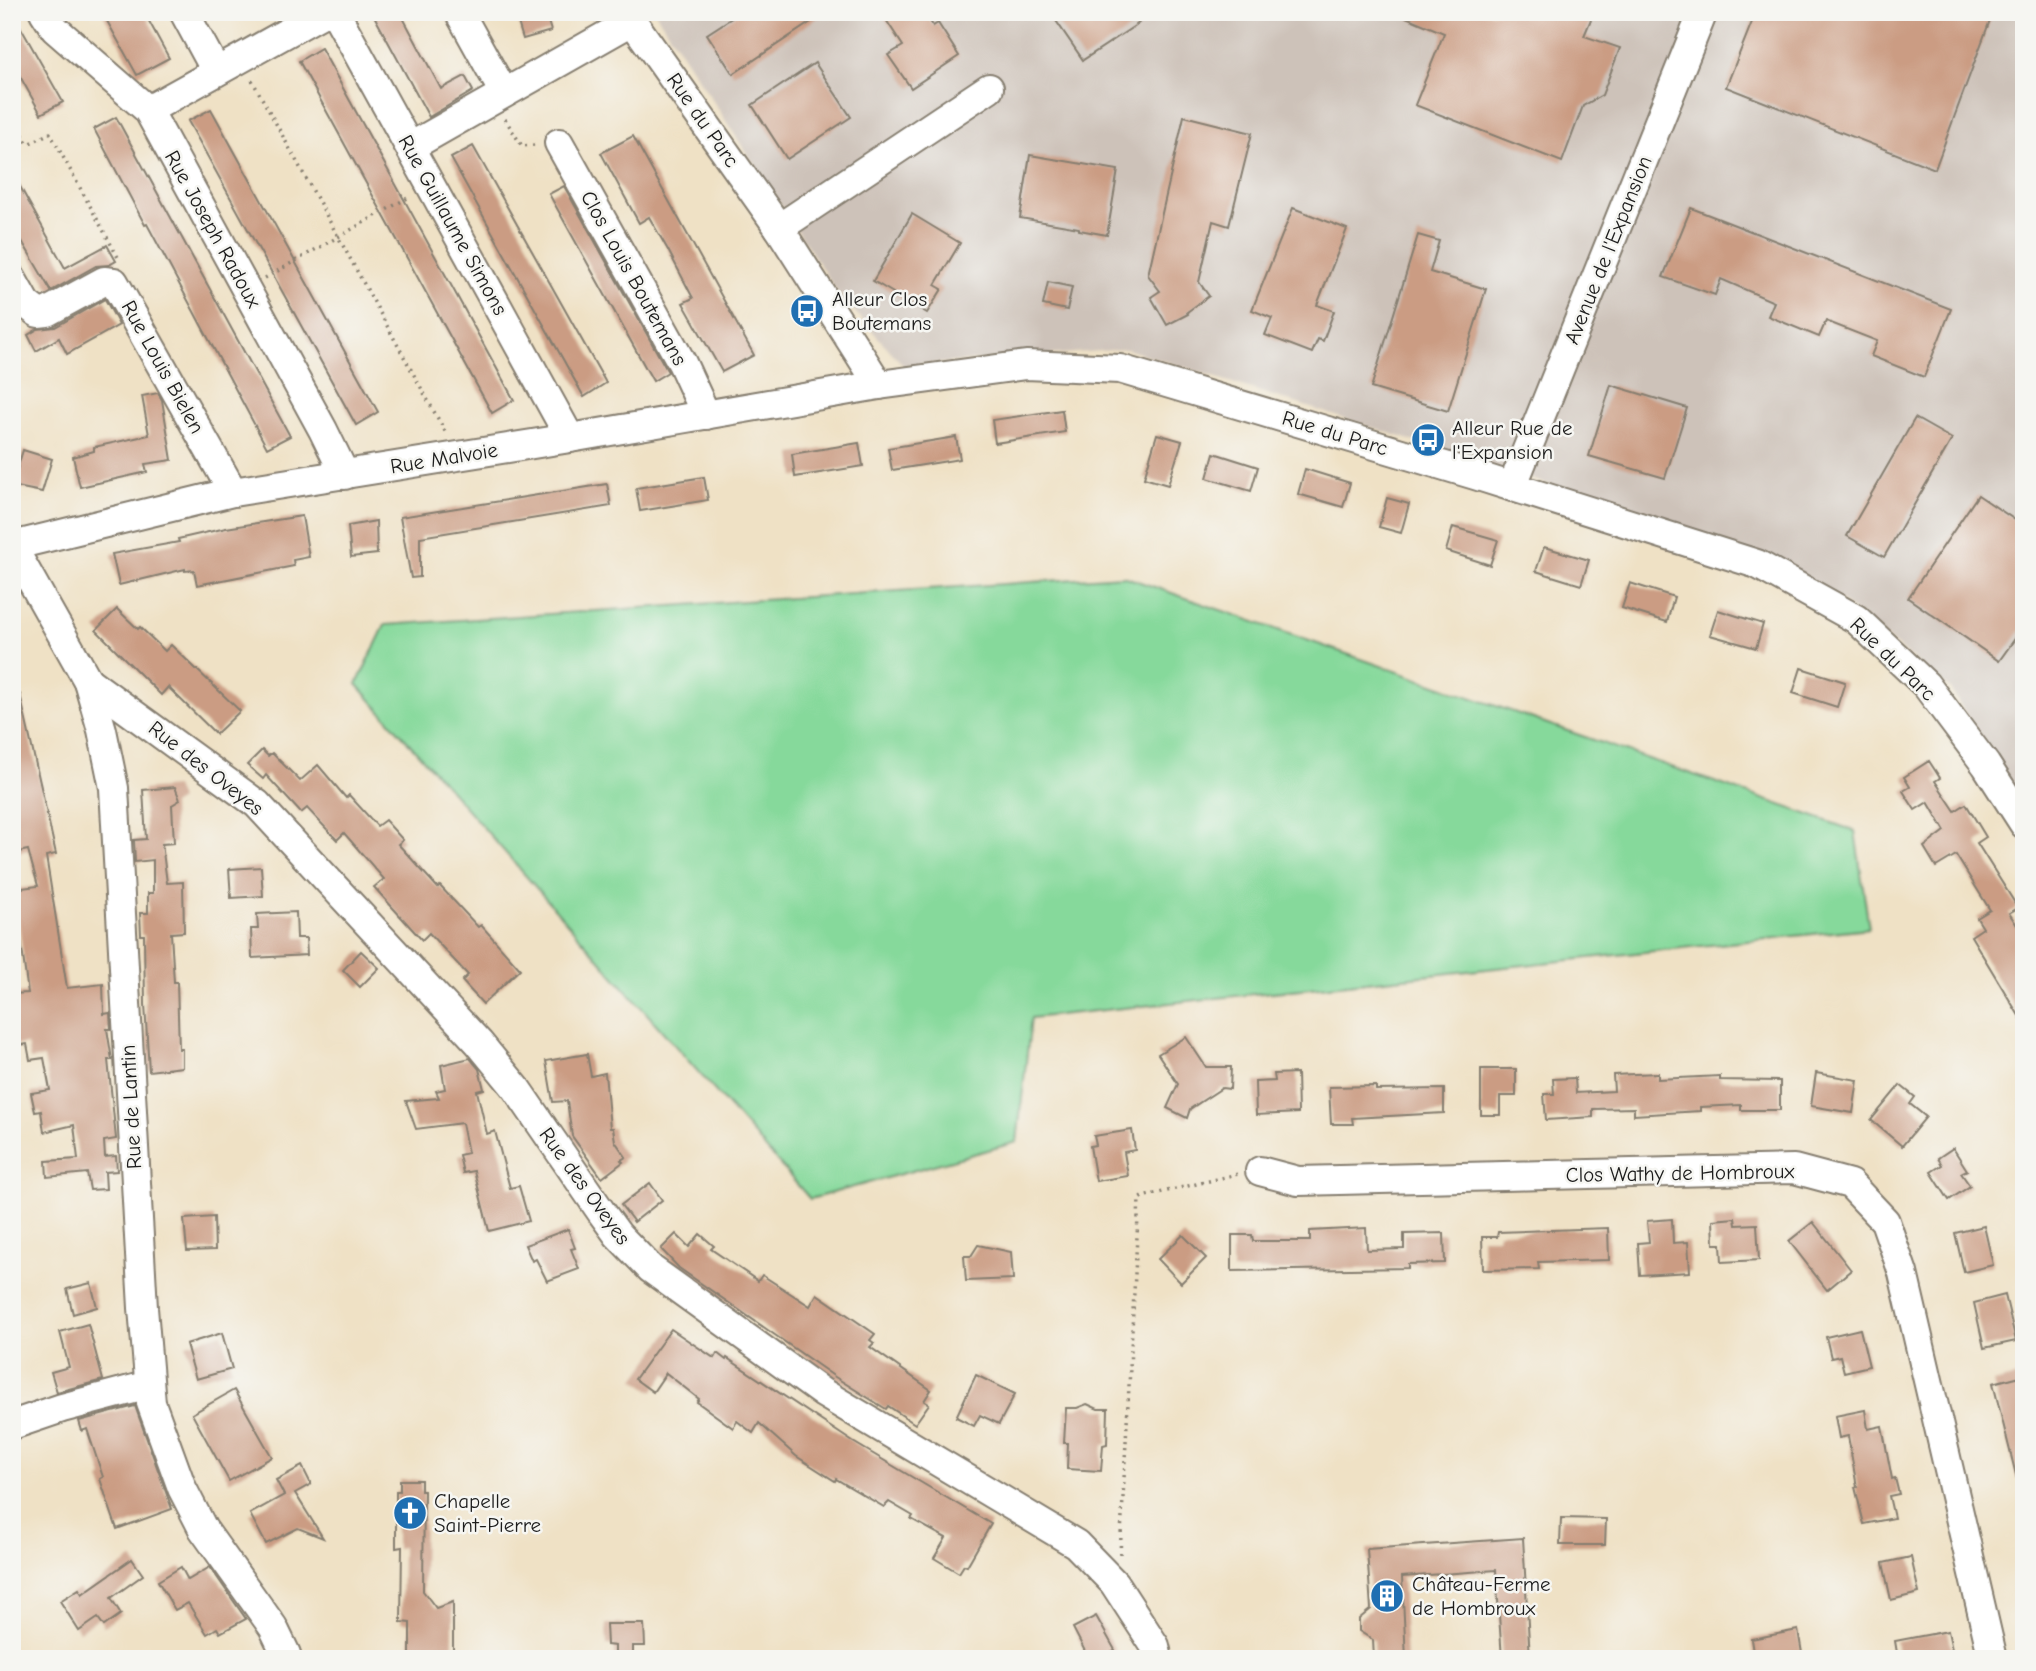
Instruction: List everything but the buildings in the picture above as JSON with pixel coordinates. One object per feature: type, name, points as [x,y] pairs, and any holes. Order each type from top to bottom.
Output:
[{"type":"street","name":"Rue Joseph Radoux","points":[[44,12],[55,29],[148,110],[345,475]]},
{"type":"street","points":[[184,12],[228,65]]},
{"type":"street","points":[[148,110],[324,12]]},
{"type":"street","name":"Rue Guillaume Simons","points":[[335,12],[570,438]]},
{"type":"street","points":[[459,12],[498,96]]},
{"type":"street","name":"Avenue de l'Expansion","points":[[1512,487],[1703,12]]},
{"type":"street","points":[[410,147],[629,17]]},
{"type":"street","name":"Rue du Parc","points":[[629,17],[779,228],[879,385],[1026,365],[1120,369],[1757,564],[1856,619],[1926,685],[1986,765],[2024,824]]},
{"type":"street","points":[[779,228],[989,88]]},
{"type":"street","name":"Clos Louis Boutemans","points":[[559,143],[682,363],[706,415]]},
{"type":"street","name":"Rue Louis Bielen","points":[[18,289],[31,309],[38,313],[47,312],[104,281],[114,282],[233,492]]},
{"type":"street","name":"Rue Malvoie","points":[[12,546],[233,492],[879,385]]},
{"type":"street","name":"Rue de Lantin","points":[[12,546],[88,681],[114,788],[141,1280],[151,1403],[203,1529],[273,1627],[288,1657]]},
{"type":"street","name":"Rue des Oveyes","points":[[88,681],[257,804],[493,1059],[522,1096],[601,1213],[651,1269],[823,1393],[1076,1544],[1114,1583],[1155,1646],[1158,1659]]},
{"type":"street","name":"Clos Wathy de Hombroux","points":[[1260,1171],[1298,1181],[1794,1169],[1850,1184],[1885,1221],[1903,1273],[1993,1659]]},
{"type":"street","points":[[12,1425],[62,1408],[149,1385]]},
{"type":"path","points":[[228,65],[338,237],[458,456]]},
{"type":"path","points":[[498,96],[522,146],[559,143]]},
{"type":"path","points":[[12,117],[28,144],[50,133],[120,260],[114,282]]},
{"type":"path","points":[[245,289],[431,185]]},
{"type":"path","points":[[1114,1583],[1119,1564],[1139,1199],[1229,1175],[1260,1171]]},
{"type":"shaded area","points":[[655,12],[2024,12],[2024,805],[1950,689],[1823,586],[1706,535],[1127,349],[904,366],[838,293]]},
{"type":"green space","points":[[1123,576],[1855,831],[1869,928],[1031,1018],[1017,1142],[810,1199],[357,684],[385,625]]},
{"type":"place","name":"Alleur Clos Boutemans","points":[[807,311]]},
{"type":"place","name":"Alleur Rue de l'Expansion","points":[[1428,440]]},
{"type":"place","name":"Chapelle Saint-Pierre","points":[[410,1513]]},
{"type":"place","name":"Château-Ferme de Hombroux","points":[[1387,1596]]}]
